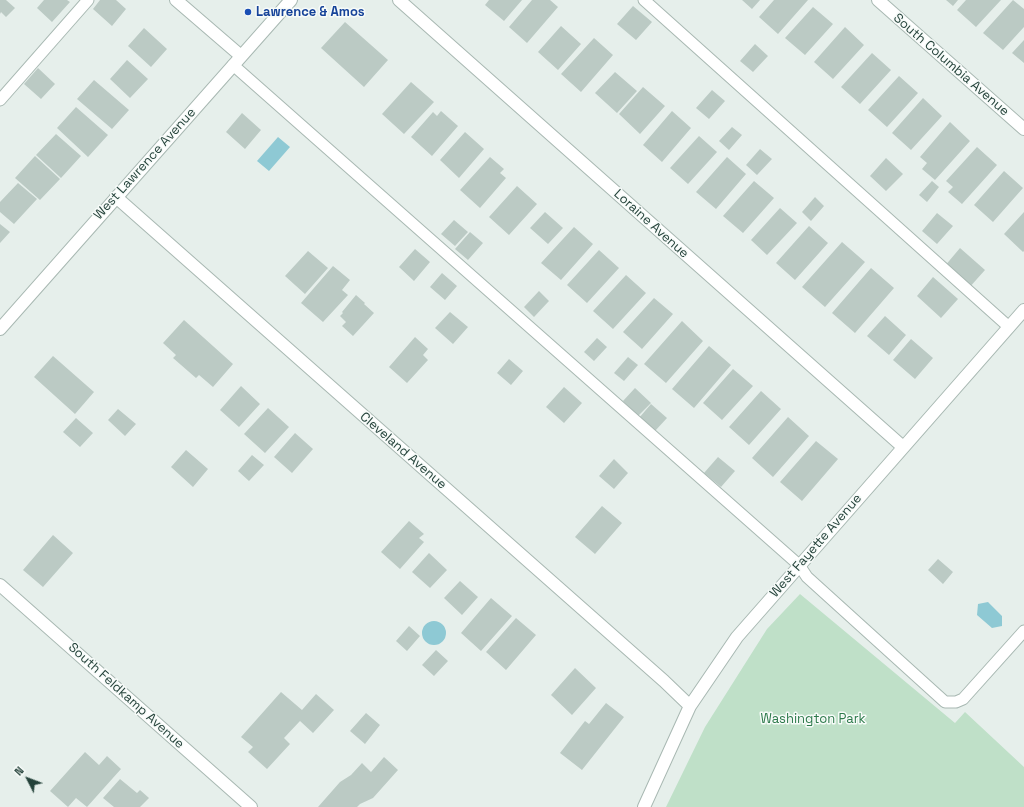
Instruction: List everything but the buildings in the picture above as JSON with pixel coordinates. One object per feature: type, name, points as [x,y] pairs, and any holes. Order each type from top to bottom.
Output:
[{"type":"street","points":[[176,0],[241,56]]},
{"type":"street","name":"West Lawrence Avenue","points":[[0,329],[291,0]]},
{"type":"street","name":"Loraine Avenue","points":[[399,0],[903,447]]},
{"type":"street","name":"South Columbia Avenue","points":[[878,0],[1024,129]]},
{"type":"street","name":"Cleveland Avenue","points":[[116,197],[664,681],[690,706]]},
{"type":"street","name":"West Fayette Avenue","points":[[644,807],[690,706],[737,637],[1024,310]]},
{"type":"street","name":"South Feldkamp Avenue","points":[[0,585],[251,807]]},
{"type":"lane","points":[[0,100],[88,0]]},
{"type":"lane","points":[[644,0],[1009,327]]},
{"type":"lane","points":[[233,66],[799,565],[807,577],[945,702],[956,702],[963,699],[1024,631]]},
{"type":"green space","name":"Washington Park","points":[[800,594],[955,723],[965,712],[1024,767],[1024,807],[666,807],[705,727],[767,629]]},
{"type":"water","points":[[278,137],[290,147],[269,171],[257,161]]},
{"type":"water","points":[[988,602],[1002,616],[1002,626],[992,628],[977,615],[978,604]]},
{"type":"water","points":[[434,621],[442,625],[446,633],[442,641],[434,645],[426,641],[422,633],[426,625]]},
{"type":"place","name":"Lawrence & Amos","points":[[248,12]]}]
